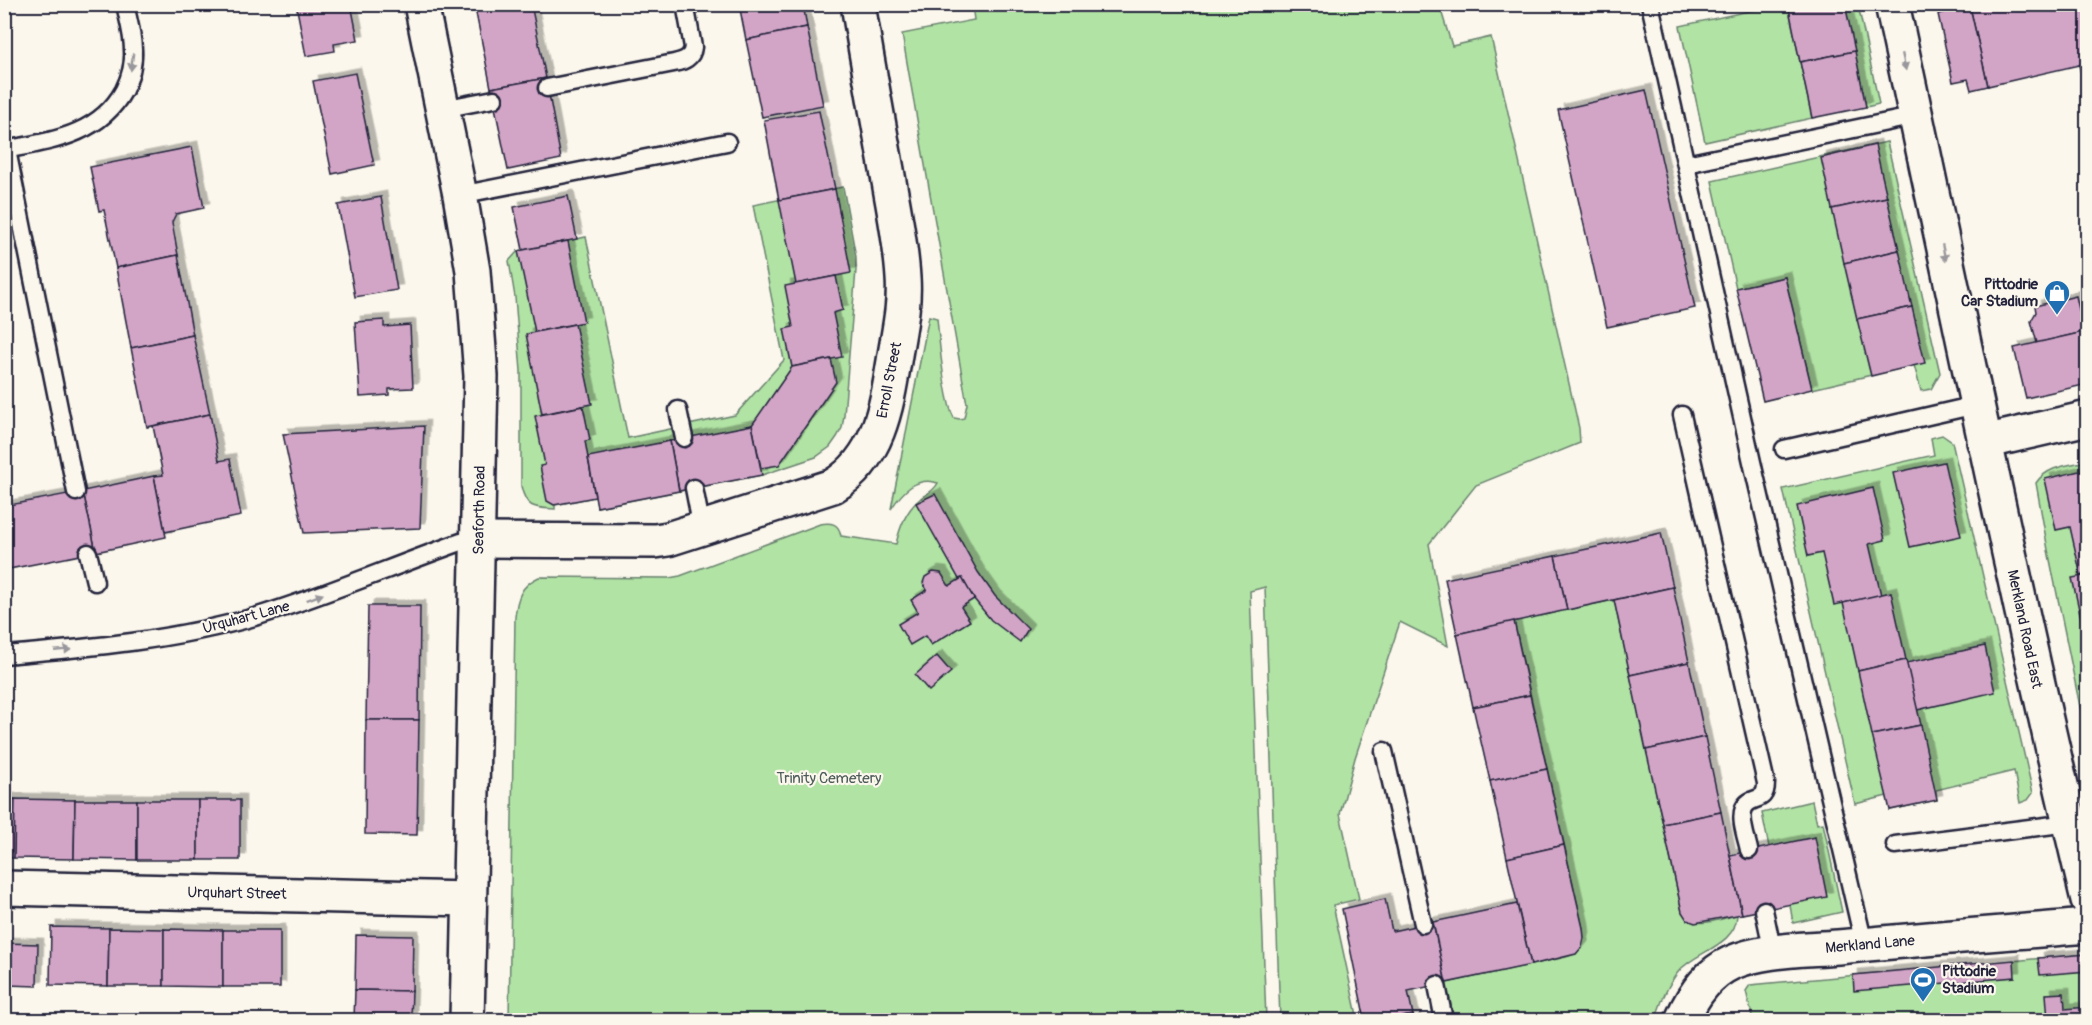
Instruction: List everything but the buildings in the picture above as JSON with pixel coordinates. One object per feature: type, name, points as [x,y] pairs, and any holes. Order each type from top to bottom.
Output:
[{"type":"street","name":"Seaforth Road","points":[[421,4],[473,271],[481,376],[467,1020]]},
{"type":"street","name":"Erroll Street","points":[[478,540],[668,540],[833,486],[857,468],[868,453],[884,412],[901,320],[903,280],[897,231],[858,4]]},
{"type":"street","name":"Merkland Road East","points":[[1892,4],[1984,442],[2088,900]]},
{"type":"street","points":[[1984,442],[2088,418]]},
{"type":"street","name":"Urquhart Street","points":[[4,888],[469,899]]},
{"type":"street","name":"Merkland Lane","points":[[1682,1020],[1693,998],[1704,984],[1715,973],[1743,958],[1864,944],[2088,926]]},
{"type":"lane","points":[[76,492],[6,150],[78,133],[96,123],[118,101],[127,84],[132,67],[133,50],[125,4]]},
{"type":"lane","points":[[548,88],[674,63],[688,57],[693,47],[685,4]]},
{"type":"lane","points":[[1650,4],[1752,462],[1864,944]]},
{"type":"lane","points":[[442,109],[494,99]]},
{"type":"lane","points":[[1686,164],[1916,116]]},
{"type":"lane","points":[[460,195],[727,142]]},
{"type":"lane","points":[[1784,449],[1976,405]]},
{"type":"lane","points":[[678,410],[684,438]]},
{"type":"lane","points":[[1682,415],[1766,783],[1766,792],[1761,798],[1748,802],[1743,810],[1742,820],[1749,850]]},
{"type":"lane","points":[[694,488],[702,529]]},
{"type":"lane","name":"Urquhart Lane","points":[[4,655],[124,643],[210,628],[299,602],[461,542],[478,540]]},
{"type":"lane","points":[[88,553],[95,582]]},
{"type":"lane","points":[[1384,751],[1423,924]]},
{"type":"lane","points":[[1895,845],[2069,823]]},
{"type":"lane","points":[[1764,910],[1773,953]]},
{"type":"lane","points":[[1437,985],[1444,1020]]},
{"type":"green space","name":"Trinity Cemetery","points":[[1439,4],[1452,46],[1491,37],[1579,428],[1580,443],[1476,485],[1429,544],[1448,646],[1400,622],[1355,758],[1340,814],[1359,899],[1333,905],[1358,1020],[1280,1020],[1265,587],[1250,591],[1266,1020],[509,1020],[515,617],[517,604],[524,588],[539,577],[669,578],[680,576],[824,523],[836,526],[841,536],[896,544],[911,508],[938,483],[923,482],[910,487],[891,509],[929,316],[937,318],[942,370],[950,409],[954,418],[964,418],[967,404],[902,34],[974,20],[972,5]]},
{"type":"green space","points":[[1781,4],[1788,5],[1812,118],[1705,142],[1680,26]]},
{"type":"green space","points":[[1845,5],[1858,5],[1879,104],[1866,107]]},
{"type":"green space","points":[[1887,142],[1940,373],[1931,389],[1921,391],[1914,365],[1812,389],[1785,277],[1736,288],[1712,181]]},
{"type":"green space","points":[[843,187],[856,257],[856,270],[844,415],[842,428],[830,447],[816,457],[762,475],[597,507],[595,497],[555,505],[555,509],[532,506],[523,494],[521,486],[521,371],[515,297],[509,261],[518,251],[586,237],[628,438],[735,415],[784,360],[753,205]]},
{"type":"green space","points":[[1942,435],[1952,442],[2033,793],[2028,800],[2020,803],[2014,771],[1936,790],[1937,800],[1890,810],[1887,796],[1855,804],[1783,489],[1934,455],[1931,438]]},
{"type":"green space","points":[[2087,461],[2087,741],[2036,483],[2052,470]]},
{"type":"green space","points":[[1614,600],[1682,912],[1687,918],[1700,922],[1737,915],[1735,925],[1723,941],[1686,964],[1679,971],[1668,988],[1655,1020],[1454,1020],[1446,983],[1566,957],[1576,953],[1583,943],[1583,928],[1514,621]]},
{"type":"green space","points":[[1812,801],[1817,824],[1823,823],[1842,912],[1793,923],[1790,905],[1769,847],[1762,813]]},
{"type":"green space","name":"Pittodrie Stadium","points":[[2087,954],[2087,1020],[1753,1020],[1746,991],[1750,985]]},
{"type":"place","name":"Pittodrie Car Stadium","points":[[2057,316]]},
{"type":"place","name":"Pittodrie Stadium","points":[[1923,1003]]}]
